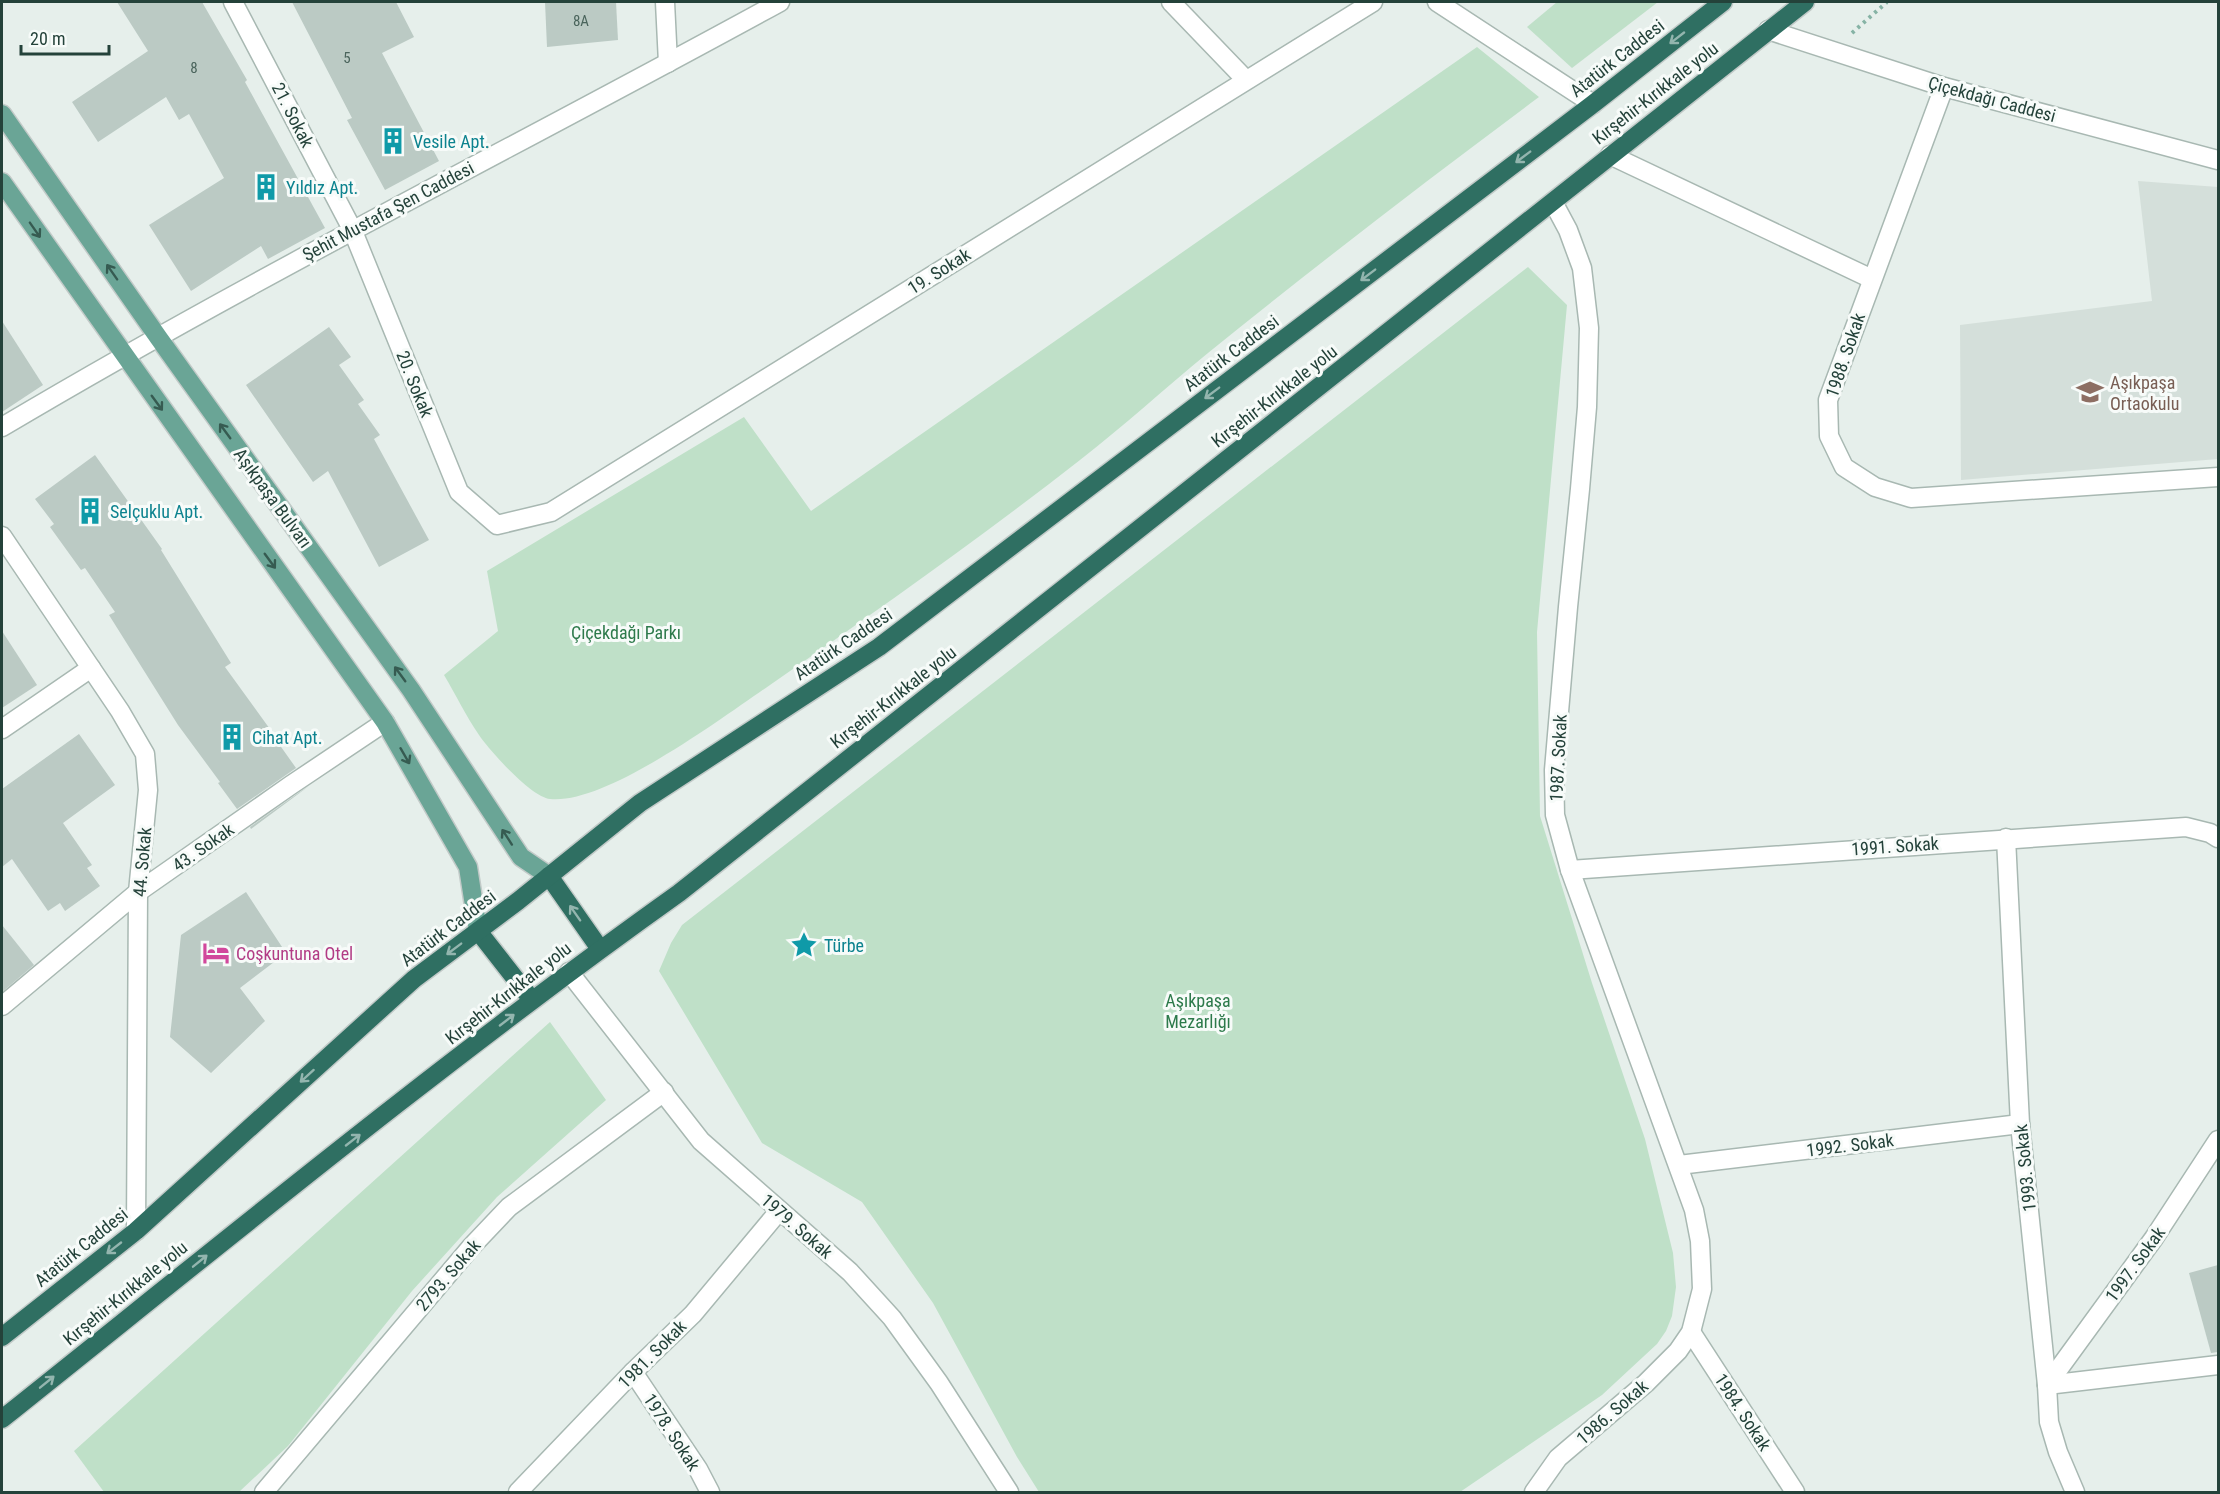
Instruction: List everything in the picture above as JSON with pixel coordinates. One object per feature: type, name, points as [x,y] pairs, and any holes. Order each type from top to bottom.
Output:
[{"type":"highway","name":"Atatürk Caddesi","points":[[2,1337],[135,1231],[414,979],[640,803],[879,647],[1593,104],[1723,2]]},
{"type":"highway","name":"Kırşehir-Kırıkkale yolu","points":[[2,1419],[568,972],[679,893],[1805,2]]},
{"type":"highway","points":[[549,876],[600,949]]},
{"type":"highway","points":[[478,931],[532,1000]]},
{"type":"main road","name":"Aşıkpaşa Bulvarı","points":[[2,114],[158,338],[411,690],[520,857],[549,876]]},
{"type":"main road","points":[[2,182],[385,722],[468,867],[478,931]]},
{"type":"street","name":"21. Sokak","points":[[233,2],[352,229]]},
{"type":"street","points":[[665,2],[668,63]]},
{"type":"street","name":"Şehit Mustafa Şen Caddesi","points":[[2,427],[123,355],[158,338],[352,229],[780,2]]},
{"type":"street","points":[[1172,2],[1246,81]]},
{"type":"street","name":"19. Sokak","points":[[497,525],[551,512],[1373,2]]},
{"type":"street","points":[[1437,2],[1593,104]]},
{"type":"street","name":"Çiçekdağı Caddesi","points":[[1768,30],[1944,87],[2218,160]]},
{"type":"street","name":"1988. Sokak","points":[[1944,87],[1828,400],[1829,436],[1844,467],[1875,487],[1911,498],[2218,477]]},
{"type":"street","points":[[1610,155],[1872,279]]},
{"type":"street","name":"1987. Sokak","points":[[1553,201],[1568,230],[1582,268],[1589,328],[1587,407],[1554,771],[1555,815],[1570,870],[1694,1210],[1700,1240],[1702,1289],[1691,1332]]},
{"type":"street","name":"20. Sokak","points":[[352,229],[459,492],[497,525]]},
{"type":"street","name":"44. Sokak","points":[[2,536],[120,711],[145,754],[148,790],[138,892],[135,1231]]},
{"type":"street","points":[[2,729],[91,668]]},
{"type":"street","name":"43. Sokak","points":[[2,1006],[138,892],[385,722]]},
{"type":"street","name":"1991. Sokak","points":[[1570,870],[2186,827],[2210,833],[2218,838]]},
{"type":"street","name":"1993. Sokak","points":[[2006,838],[2020,1124],[2049,1422],[2058,1452],[2075,1492]]},
{"type":"street","name":"1979. Sokak","points":[[568,972],[701,1140],[850,1272],[892,1318],[939,1383],[1009,1492]]},
{"type":"street","name":"2793. Sokak","points":[[264,1492],[471,1247],[509,1207],[664,1092]]},
{"type":"street","name":"1992. Sokak","points":[[1679,1165],[2020,1124]]},
{"type":"street","name":"1997. Sokak","points":[[2047,1385],[2154,1238],[2218,1140]]},
{"type":"street","name":"1981. Sokak","points":[[518,1492],[633,1372],[693,1314],[779,1211]]},
{"type":"street","name":"1986. Sokak","points":[[1534,1492],[1558,1458],[1646,1383],[1678,1351],[1691,1332]]},
{"type":"street","name":"1984. Sokak","points":[[1691,1332],[1795,1492]]},
{"type":"street","points":[[2047,1385],[2218,1365]]},
{"type":"street","name":"1978. Sokak","points":[[633,1372],[698,1469],[710,1492]]},
{"type":"path","points":[[1830,51],[1887,2]]},
{"type":"shaded area","name":"Aşıkpaşa Ortaokulu","points":[[2138,181],[2218,187],[2218,459],[1961,480],[1960,325],[2152,301]]},
{"type":"green space","points":[[1557,2],[1658,2],[1572,68],[1527,27]]},
{"type":"green space","name":"Çiçekdağı Parkı","points":[[1477,47],[1539,97],[1290,288],[1096,447],[1004,518],[695,737],[632,774],[601,788],[574,797],[550,799],[522,782],[501,762],[479,735],[444,675],[498,631],[487,571],[744,417],[811,511]]},
{"type":"green space","name":"Aşıkpaşa Mezarlığı","points":[[1528,267],[1567,305],[1537,632],[1540,816],[1592,983],[1645,1139],[1673,1253],[1676,1287],[1672,1316],[1657,1344],[1602,1395],[1460,1492],[1039,1492],[1017,1457],[933,1303],[862,1202],[762,1143],[659,971],[682,925]]},
{"type":"green space","points":[[550,1022],[606,1100],[497,1197],[412,1291],[288,1446],[239,1492],[104,1492],[74,1451]]},
{"type":"building","points":[[117,2],[202,2],[247,80],[245,82],[325,228],[268,259],[261,246],[191,291],[149,225],[224,178],[189,114],[179,120],[166,97],[98,142],[72,102],[148,51]]},
{"type":"building","points":[[292,2],[396,2],[414,37],[382,53],[439,161],[385,190],[347,120],[352,118]]},
{"type":"building","points":[[545,2],[616,2],[618,40],[547,47]]},
{"type":"building","points":[[2,321],[43,385],[2,412]]},
{"type":"building","points":[[329,327],[351,357],[339,365],[364,400],[358,404],[380,435],[374,439],[429,540],[379,567],[328,471],[313,482],[246,385]]},
{"type":"building","points":[[95,455],[162,549],[231,663],[225,667],[296,768],[237,809],[178,725],[109,615],[115,612],[85,568],[81,570],[50,527],[54,524],[35,499]]},
{"type":"building","points":[[2,631],[37,685],[2,708]]},
{"type":"building","points":[[79,734],[115,785],[63,823],[92,865],[87,868],[100,886],[65,911],[60,903],[48,911],[12,859],[2,867],[2,789]]},
{"type":"building","points":[[309,786],[251,829],[250,827]]},
{"type":"building","name":"Coşkuntuna Otel","points":[[246,892],[286,953],[240,988],[265,1021],[211,1073],[170,1037],[181,935]]},
{"type":"building","points":[[2,925],[34,965],[2,992]]},
{"type":"building","points":[[2218,1265],[2218,1352],[2211,1353],[2189,1273]]},
{"type":"place","name":"Vesile Apt.","points":[[393,141]]},
{"type":"place","name":"Yıldız Apt.","points":[[266,187]]},
{"type":"place","name":"Aşıkpaşa Ortaokulu","points":[[2090,392]]},
{"type":"place","name":"Selçuklu Apt.","points":[[90,511]]},
{"type":"place","name":"Cihat Apt.","points":[[232,737]]},
{"type":"place","name":"Türbe","points":[[804,945]]},
{"type":"place","name":"Coşkuntuna Otel","points":[[216,953]]}]
